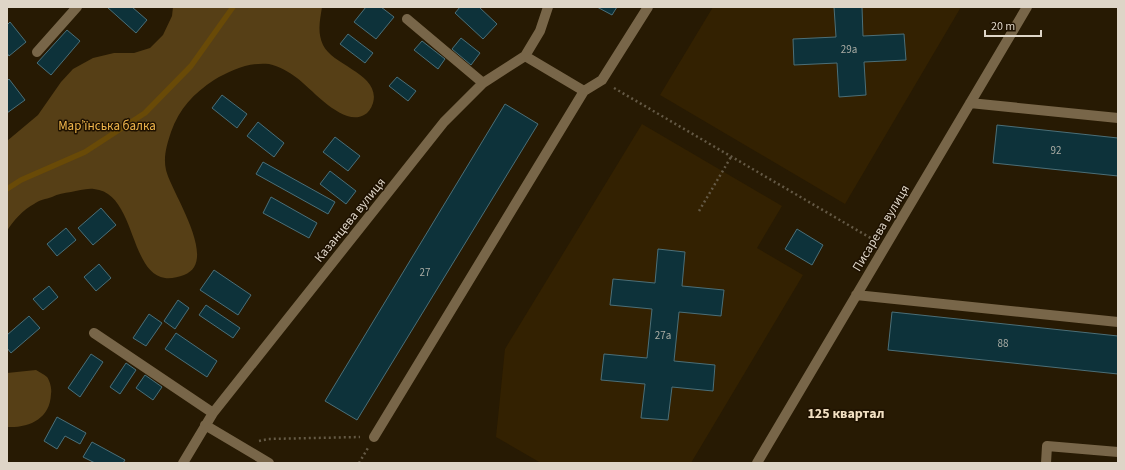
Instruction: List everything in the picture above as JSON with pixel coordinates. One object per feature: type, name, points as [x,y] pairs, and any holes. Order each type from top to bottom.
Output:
[{"type":"street","points":[[37,52],[77,7]]},
{"type":"street","name":"Казанцева вулиця","points":[[183,463],[213,413],[444,122],[483,83],[525,56],[540,31],[548,7]]},
{"type":"street","points":[[374,437],[584,91],[602,80],[648,7]]},
{"type":"street","name":"Писарева вулиця","points":[[757,463],[1027,7]]},
{"type":"street","points":[[407,19],[483,83]]},
{"type":"street","points":[[525,56],[584,91]]},
{"type":"street","points":[[970,103],[1118,118]]},
{"type":"street","points":[[856,295],[1118,322]]},
{"type":"street","points":[[94,333],[213,413]]},
{"type":"street","points":[[205,425],[269,463]]},
{"type":"street","points":[[1046,463],[1048,446],[1118,452]]},
{"type":"path","points":[[602,80],[885,247]]},
{"type":"path","points":[[699,211],[731,157]]},
{"type":"path","points":[[242,447],[268,439],[374,437]]},
{"type":"shaded area","points":[[713,7],[961,7],[845,204],[660,95]]},
{"type":"shaded area","points":[[642,124],[782,206],[757,248],[803,275],[691,463],[541,463],[496,437],[505,349]]},
{"type":"green space","name":"Мар’їнська балка","points":[[173,7],[322,7],[320,31],[323,45],[336,59],[363,77],[370,85],[374,93],[373,103],[368,112],[364,115],[356,117],[347,116],[328,105],[291,74],[269,64],[254,64],[234,70],[214,80],[200,90],[188,102],[178,116],[171,132],[165,155],[166,170],[190,226],[195,242],[197,256],[194,268],[184,275],[174,278],[165,278],[153,273],[145,263],[118,204],[108,194],[94,189],[85,189],[61,194],[38,202],[22,212],[7,231],[7,141],[38,115],[61,82],[73,69],[93,58],[114,53],[134,53],[150,48],[163,35],[172,16]]},
{"type":"green space","points":[[36,370],[47,377],[49,381],[51,392],[50,403],[47,410],[42,416],[30,424],[7,427],[7,373]]},
{"type":"building","points":[[107,7],[132,7],[147,20],[136,33]]},
{"type":"building","points":[[366,7],[381,7],[394,17],[376,39],[354,22]]},
{"type":"building","points":[[460,7],[479,7],[497,24],[483,39],[455,13]]},
{"type":"building","points":[[597,7],[617,7],[612,15]]},
{"type":"building","points":[[834,7],[862,7],[863,36],[904,34],[906,60],[864,62],[866,95],[839,97],[837,63],[794,65],[793,39],[836,37]]},
{"type":"building","points":[[10,22],[26,42],[9,56],[7,53],[7,25]]},
{"type":"building","points":[[67,30],[80,41],[51,75],[37,63]]},
{"type":"building","points":[[348,34],[373,53],[365,63],[340,44]]},
{"type":"building","points":[[461,38],[480,53],[471,65],[452,49]]},
{"type":"building","points":[[422,41],[445,59],[438,69],[414,50]]},
{"type":"building","points":[[397,77],[416,91],[408,101],[389,86]]},
{"type":"building","points":[[9,79],[25,100],[7,113],[7,81]]},
{"type":"building","points":[[222,95],[247,114],[237,128],[212,108]]},
{"type":"building","points":[[505,104],[538,124],[357,420],[325,401]]},
{"type":"building","points":[[258,122],[284,143],[274,157],[247,136]]},
{"type":"building","points":[[997,125],[1118,138],[1118,176],[993,163]]},
{"type":"building","points":[[335,137],[360,156],[348,171],[323,152]]},
{"type":"building","points":[[263,162],[335,202],[328,214],[256,174]]},
{"type":"building","points":[[330,171],[356,191],[346,204],[320,184]]},
{"type":"building","points":[[271,197],[317,223],[309,238],[263,213]]},
{"type":"building","points":[[101,208],[116,225],[93,245],[78,228]]},
{"type":"building","points":[[66,228],[76,240],[57,256],[47,244]]},
{"type":"building","points":[[797,229],[823,245],[812,265],[785,249]]},
{"type":"building","points":[[658,249],[685,252],[682,286],[724,290],[721,316],[679,312],[674,361],[715,365],[713,391],[672,387],[668,420],[641,418],[645,384],[601,380],[604,354],[647,358],[652,309],[610,305],[613,279],[655,283]]},
{"type":"building","points":[[99,264],[111,278],[96,291],[84,277]]},
{"type":"building","points":[[214,270],[251,295],[238,315],[200,290]]},
{"type":"building","points":[[49,286],[58,297],[43,310],[33,299]]},
{"type":"building","points":[[178,300],[189,308],[175,329],[164,321]]},
{"type":"building","points":[[206,305],[240,328],[233,338],[199,315]]},
{"type":"building","points":[[892,312],[1118,336],[1118,374],[888,350]]},
{"type":"building","points":[[149,314],[162,323],[146,346],[133,338]]},
{"type":"building","points":[[29,316],[40,328],[11,353],[7,348],[7,335]]},
{"type":"building","points":[[176,333],[217,361],[207,377],[165,349]]},
{"type":"building","points":[[91,354],[103,362],[80,397],[68,388]]},
{"type":"building","points":[[126,363],[136,370],[120,394],[110,387]]},
{"type":"building","points":[[145,375],[162,387],[153,400],[136,388]]},
{"type":"building","points":[[57,417],[86,433],[80,444],[65,436],[57,449],[44,441]]},
{"type":"building","points":[[92,442],[125,460],[123,463],[95,463],[83,457]]},
{"type":"waterway","points":[[7,189],[21,180],[85,152],[145,113],[191,66],[233,7]]},
{"type":"district","name":"125 квартал","points":[[846,414]]}]
